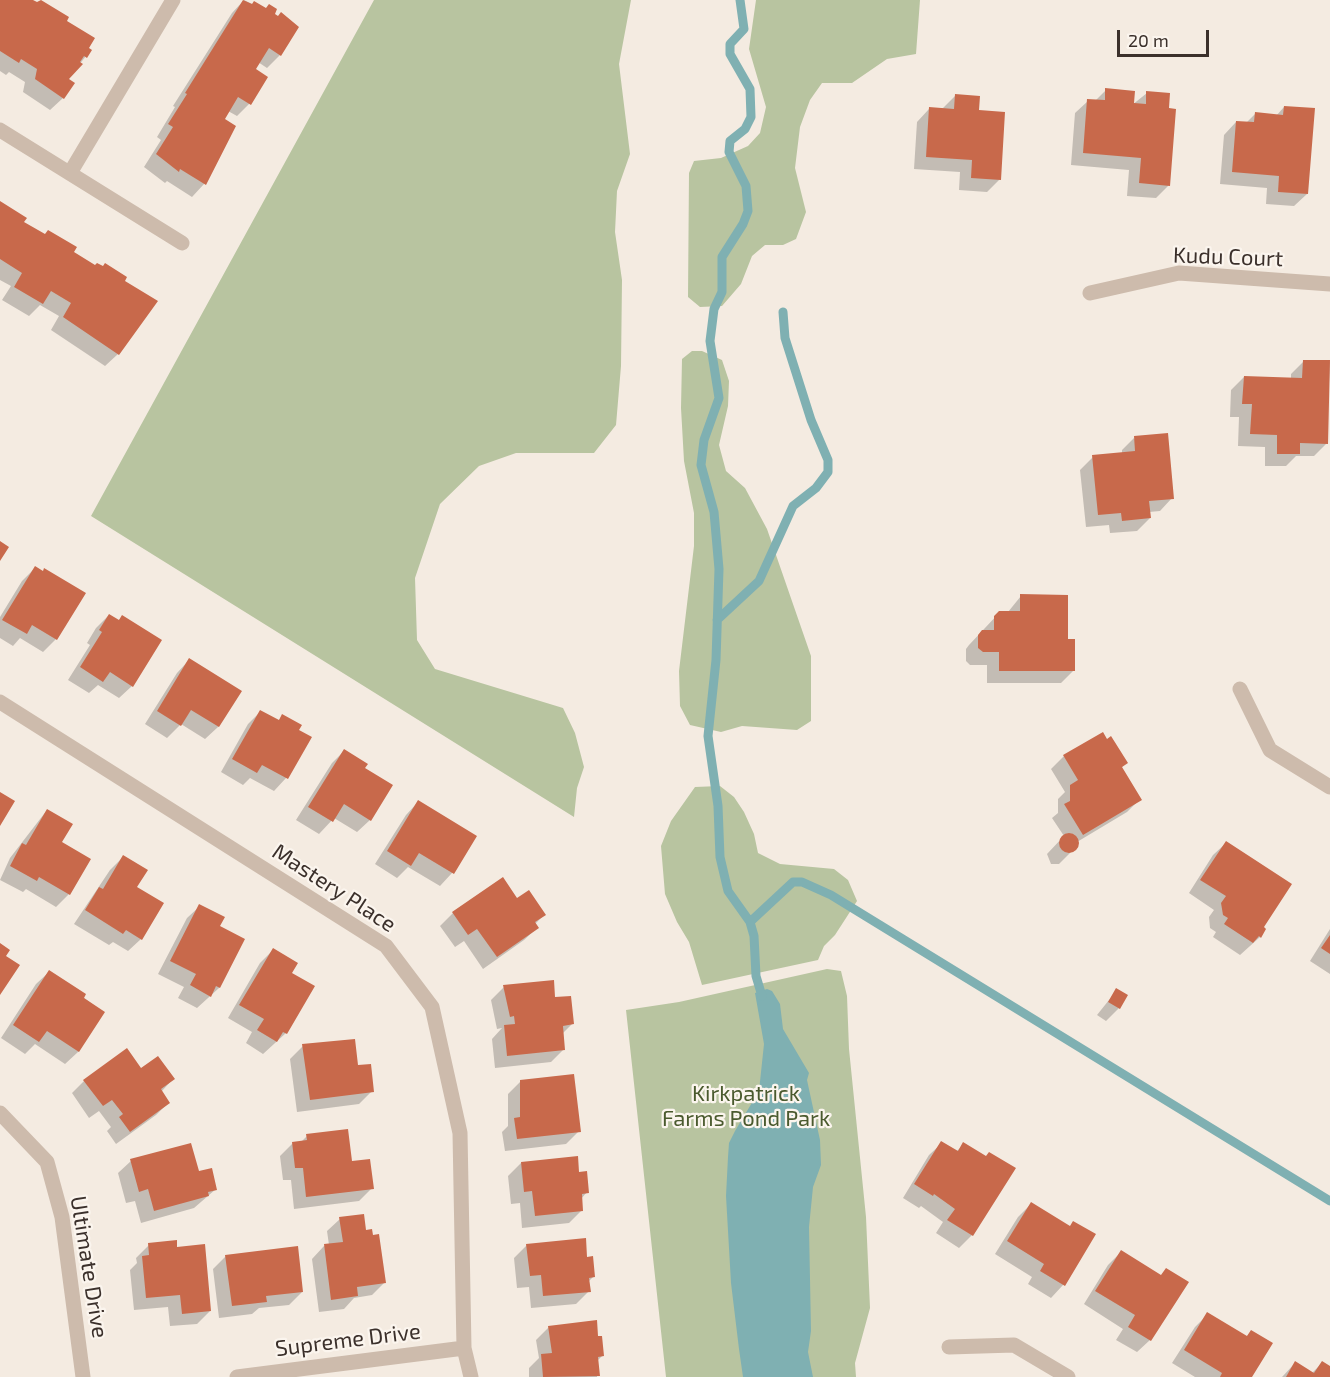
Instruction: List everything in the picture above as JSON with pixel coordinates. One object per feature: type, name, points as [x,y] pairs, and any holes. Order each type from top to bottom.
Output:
[{"type":"street","points":[[70,173],[173,0]]},
{"type":"street","points":[[0,130],[182,243]]},
{"type":"street","name":"Kudu Court","points":[[1090,293],[1179,273],[1330,284]]},
{"type":"street","points":[[1240,689],[1270,750],[1330,787]]},
{"type":"street","name":"Mastery Place","points":[[0,702],[386,946],[432,1007],[460,1133],[464,1348],[471,1377]]},
{"type":"street","name":"Ultimate Drive","points":[[0,1113],[47,1162],[62,1217],[83,1377]]},
{"type":"street","points":[[949,1347],[1014,1345],[1068,1377]]},
{"type":"street","name":"Supreme Drive","points":[[237,1377],[464,1348]]},
{"type":"green space","points":[[374,0],[631,0],[619,64],[630,154],[617,191],[615,232],[622,280],[621,366],[616,425],[594,453],[516,453],[479,466],[440,504],[415,578],[417,640],[435,669],[563,708],[575,733],[584,767],[577,788],[574,817],[91,516]]},
{"type":"green space","points":[[756,0],[920,0],[916,54],[887,59],[852,83],[822,83],[810,100],[800,127],[795,168],[806,212],[796,239],[783,245],[765,245],[752,256],[741,284],[722,306],[700,307],[688,297],[689,173],[694,161],[721,158],[748,146],[760,133],[766,107],[749,49]]},
{"type":"green space","points":[[692,351],[702,351],[722,360],[729,381],[728,406],[719,445],[726,471],[745,488],[767,529],[811,656],[811,721],[797,730],[742,726],[721,732],[690,725],[680,706],[679,671],[694,546],[694,513],[684,461],[681,408],[682,359]]},
{"type":"green space","points":[[720,786],[734,797],[744,812],[754,834],[758,853],[780,864],[834,869],[848,880],[857,901],[835,935],[824,946],[818,960],[702,985],[689,942],[665,894],[661,846],[671,821],[695,787]]},
{"type":"green space","name":"Kirkpatrick Farms Pond Park","points":[[827,969],[841,971],[847,996],[849,1049],[866,1217],[870,1308],[855,1363],[856,1377],[666,1377],[626,1010],[679,1002]]},
{"type":"water","points":[[767,989],[772,991],[780,1004],[783,1029],[809,1073],[807,1080],[820,1140],[821,1165],[813,1187],[809,1227],[811,1331],[808,1352],[813,1377],[743,1377],[731,1283],[726,1196],[729,1143],[759,1091],[764,1044],[755,993]]},
{"type":"building","points":[[0,0],[37,2],[41,0],[69,17],[67,21],[95,38],[89,48],[92,50],[87,58],[84,56],[80,62],[83,64],[69,79],[75,83],[64,99],[35,79],[37,69],[21,59],[19,63],[0,51]]},
{"type":"building","points":[[243,0],[252,4],[254,1],[266,8],[269,4],[277,9],[275,14],[278,16],[281,12],[299,27],[281,56],[269,48],[256,69],[268,77],[251,105],[238,97],[225,119],[236,126],[206,185],[180,169],[179,172],[156,154],[173,127],[168,124],[187,94],[185,93]]},
{"type":"building","points":[[1105,88],[1135,91],[1134,103],[1146,104],[1146,91],[1170,93],[1169,108],[1176,109],[1170,186],[1139,183],[1141,158],[1083,153],[1087,99],[1105,100]]},
{"type":"building","points":[[955,94],[980,96],[979,110],[1005,112],[1001,180],[971,178],[972,160],[926,157],[929,107],[954,109]]},
{"type":"building","points":[[1284,106],[1315,108],[1308,194],[1278,192],[1279,176],[1232,172],[1236,121],[1254,122],[1255,112],[1283,115]]},
{"type":"building","points":[[0,201],[27,218],[24,222],[45,234],[48,230],[77,247],[74,252],[95,265],[97,263],[103,266],[105,263],[127,277],[125,281],[158,301],[119,355],[63,317],[71,303],[51,291],[43,304],[14,287],[22,273],[0,259]]},
{"type":"building","points":[[1303,360],[1330,360],[1328,444],[1300,443],[1300,454],[1277,454],[1277,435],[1250,434],[1252,404],[1242,404],[1244,376],[1302,378]]},
{"type":"building","points":[[1168,433],[1174,499],[1149,501],[1151,518],[1122,521],[1121,513],[1098,515],[1092,455],[1135,451],[1134,436]]},
{"type":"building","points":[[0,541],[9,547],[0,561]]},
{"type":"building","points":[[35,566],[43,571],[44,568],[86,593],[57,640],[32,625],[27,634],[2,620]]},
{"type":"building","points":[[1020,594],[1068,595],[1068,639],[1075,639],[1075,671],[999,671],[999,652],[983,652],[978,648],[978,635],[982,630],[994,630],[994,616],[999,611],[1020,611]]},
{"type":"building","points":[[109,614],[119,620],[122,615],[162,640],[133,687],[110,672],[103,682],[80,667],[102,632],[99,630]]},
{"type":"building","points":[[189,658],[242,691],[219,727],[191,710],[181,726],[157,711]]},
{"type":"building","points":[[260,710],[279,720],[282,714],[302,725],[299,730],[312,737],[288,779],[262,765],[257,773],[232,759]]},
{"type":"building","points":[[1103,732],[1107,739],[1111,736],[1128,763],[1122,767],[1142,800],[1083,835],[1064,804],[1070,801],[1070,785],[1078,780],[1063,755]]},
{"type":"building","points":[[344,749],[368,764],[365,768],[393,785],[371,821],[344,804],[333,822],[308,807]]},
{"type":"building","points":[[0,792],[15,801],[0,826]]},
{"type":"building","points":[[418,800],[477,836],[454,874],[419,853],[411,866],[387,851]]},
{"type":"building","points":[[47,809],[73,824],[62,842],[91,859],[70,895],[39,877],[37,881],[10,866],[22,843],[26,845]]},
{"type":"building","points":[[1069,833],[1076,836],[1079,843],[1076,850],[1069,853],[1062,850],[1059,843],[1062,836]]},
{"type":"building","points":[[1226,841],[1292,884],[1264,927],[1266,929],[1261,938],[1259,936],[1253,943],[1224,924],[1228,918],[1223,915],[1221,903],[1226,896],[1200,880]]},
{"type":"building","points":[[123,855],[148,870],[137,887],[164,903],[142,940],[126,930],[123,934],[85,910],[99,887],[103,889]]},
{"type":"building","points":[[503,877],[517,898],[529,890],[546,915],[535,922],[539,928],[497,957],[477,929],[468,935],[452,912]]},
{"type":"building","points":[[199,904],[225,917],[220,926],[245,939],[220,988],[216,986],[211,997],[190,985],[196,974],[170,961]]},
{"type":"building","points":[[1330,935],[1330,954],[1321,948]]},
{"type":"building","points":[[0,943],[10,950],[6,956],[20,965],[0,995]]},
{"type":"building","points":[[273,948],[298,963],[292,973],[315,986],[287,1034],[283,1032],[277,1042],[257,1030],[264,1019],[239,1005]]},
{"type":"building","points":[[49,970],[86,994],[84,998],[105,1012],[79,1052],[47,1031],[39,1042],[13,1025]]},
{"type":"building","points":[[554,980],[555,997],[571,996],[574,1024],[563,1026],[565,1050],[507,1056],[504,1025],[515,1024],[514,1016],[510,1017],[503,985]]},
{"type":"building","points":[[1116,988],[1128,995],[1120,1009],[1108,1002]]},
{"type":"building","points":[[355,1039],[358,1065],[371,1064],[374,1092],[310,1100],[302,1044]]},
{"type":"building","points":[[127,1048],[141,1068],[158,1056],[175,1079],[161,1089],[170,1103],[130,1132],[119,1117],[123,1114],[112,1100],[103,1106],[83,1080]]},
{"type":"building","points":[[574,1074],[581,1132],[517,1139],[514,1118],[520,1117],[520,1080]]},
{"type":"building","points":[[348,1129],[352,1161],[370,1159],[374,1189],[306,1197],[303,1168],[295,1168],[292,1142],[307,1140],[306,1134]]},
{"type":"building","points":[[941,1141],[958,1151],[963,1142],[986,1156],[989,1152],[1016,1168],[973,1236],[947,1220],[955,1209],[934,1194],[933,1196],[914,1184]]},
{"type":"building","points":[[191,1143],[199,1171],[212,1168],[217,1190],[208,1192],[209,1196],[154,1211],[148,1189],[139,1192],[130,1159]]},
{"type":"building","points":[[578,1156],[579,1172],[587,1171],[589,1193],[582,1194],[583,1211],[535,1216],[532,1191],[524,1192],[521,1162]]},
{"type":"building","points":[[1031,1202],[1070,1226],[1073,1221],[1096,1234],[1065,1286],[1040,1271],[1044,1264],[1007,1241]]},
{"type":"building","points":[[364,1214],[366,1230],[372,1229],[373,1235],[379,1234],[386,1283],[357,1287],[358,1296],[331,1300],[324,1244],[343,1242],[339,1217]]},
{"type":"building","points":[[586,1238],[587,1257],[593,1256],[595,1277],[589,1278],[591,1292],[543,1296],[541,1275],[530,1276],[526,1244]]},
{"type":"building","points":[[177,1240],[177,1247],[205,1244],[211,1311],[182,1314],[180,1295],[146,1298],[142,1256],[149,1255],[148,1243]]},
{"type":"building","points":[[298,1246],[303,1292],[266,1296],[267,1302],[232,1306],[225,1255]]},
{"type":"building","points":[[1121,1250],[1161,1275],[1166,1268],[1189,1282],[1151,1341],[1128,1327],[1135,1315],[1095,1291]]},
{"type":"building","points":[[1207,1312],[1247,1336],[1251,1330],[1273,1343],[1252,1377],[1220,1377],[1222,1373],[1184,1350]]},
{"type":"building","points":[[597,1320],[598,1336],[602,1336],[604,1356],[598,1357],[600,1376],[543,1377],[541,1354],[552,1353],[548,1326]]},
{"type":"building","points":[[1295,1361],[1314,1373],[1322,1361],[1330,1366],[1330,1377],[1286,1377]]},
{"type":"waterway","points":[[740,0],[744,29],[730,44],[730,54],[750,89],[751,117],[745,129],[730,141],[729,152],[746,186],[748,211],[743,224],[722,257],[722,292],[714,309],[710,341],[719,398],[704,440],[701,465],[714,512],[719,569],[716,660],[708,736],[718,806],[720,857],[728,891],[750,922],[754,936],[756,976],[762,996]]},
{"type":"waterway","points":[[717,620],[759,581],[793,506],[816,488],[828,472],[828,460],[811,420],[785,338],[783,312]]},
{"type":"waterway","points":[[750,922],[793,882],[802,882],[831,895],[1330,1201]]}]
